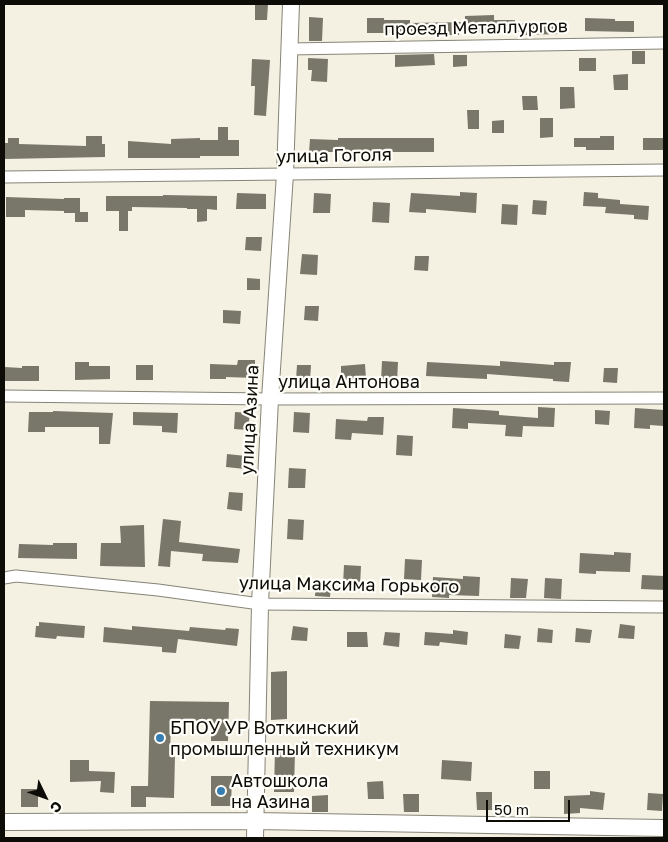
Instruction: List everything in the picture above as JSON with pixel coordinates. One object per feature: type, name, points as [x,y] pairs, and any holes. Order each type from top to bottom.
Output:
[{"type":"main road","name":"улица Азина","points":[[255,838],[260,604],[270,399],[285,174],[291,4]]},
{"type":"main road","points":[[4,822],[255,821],[664,828]]},
{"type":"street","name":"проезд Металлургов","points":[[288,49],[664,43]]},
{"type":"street","name":"улица Гоголя","points":[[4,177],[664,170]]},
{"type":"street","name":"улица Антонова","points":[[4,396],[270,399],[664,398]]},
{"type":"street","name":"улица Максима Горького","points":[[4,578],[16,576],[260,604],[664,607]]},
{"type":"building","points":[[255,4],[268,4],[267,20],[255,20]]},
{"type":"building","points":[[494,15],[494,20],[515,20],[515,24],[560,22],[560,34],[525,35],[525,32],[459,33],[459,35],[441,35],[441,33],[367,33],[367,18],[410,20],[410,23],[465,22],[465,16]]},
{"type":"building","points":[[309,17],[323,18],[322,41],[309,41]]},
{"type":"building","points":[[585,18],[634,21],[634,32],[585,31]]},
{"type":"building","points":[[632,51],[645,51],[645,64],[632,64]]},
{"type":"building","points":[[434,54],[435,65],[395,67],[395,55]]},
{"type":"building","points":[[453,55],[467,55],[467,66],[453,67]]},
{"type":"building","points":[[308,58],[328,59],[327,82],[311,81],[312,70],[308,70]]},
{"type":"building","points":[[579,58],[596,58],[596,71],[579,71]]},
{"type":"building","points":[[252,59],[270,60],[266,116],[254,115],[255,86],[251,86]]},
{"type":"building","points":[[628,74],[628,90],[614,90],[613,75]]},
{"type":"building","points":[[560,87],[574,87],[575,108],[560,109]]},
{"type":"building","points":[[522,96],[537,96],[538,110],[523,110]]},
{"type":"building","points":[[467,110],[479,110],[479,129],[468,129]]},
{"type":"building","points":[[540,118],[553,118],[553,137],[540,138]]},
{"type":"building","points":[[504,120],[504,133],[492,133],[492,121]]},
{"type":"building","points":[[218,127],[228,127],[228,140],[239,140],[239,156],[128,158],[128,141],[171,144],[171,139],[200,138],[200,140],[218,140]]},
{"type":"building","points":[[86,136],[102,136],[102,144],[105,144],[105,157],[4,159],[4,143],[8,143],[8,138],[19,138],[19,144],[86,146]]},
{"type":"building","points":[[600,136],[614,136],[614,150],[586,150],[586,147],[574,147],[574,138],[600,138]]},
{"type":"building","points":[[338,138],[434,138],[434,152],[309,152],[310,139],[338,140]]},
{"type":"building","points":[[643,138],[664,138],[664,150],[643,150]]},
{"type":"building","points":[[460,192],[477,193],[476,213],[426,209],[426,213],[409,212],[411,193],[460,196]]},
{"type":"building","points":[[584,192],[598,193],[598,198],[620,200],[620,204],[649,206],[648,220],[634,219],[634,215],[605,213],[606,207],[583,206]]},
{"type":"building","points":[[237,193],[266,194],[266,209],[236,209]]},
{"type":"building","points":[[314,193],[331,194],[330,213],[313,213]]},
{"type":"building","points":[[106,196],[217,196],[217,210],[207,209],[207,221],[197,222],[197,209],[132,207],[132,211],[128,211],[128,231],[119,231],[119,211],[106,211]]},
{"type":"building","points":[[6,197],[80,198],[80,212],[88,212],[88,222],[75,222],[75,213],[64,213],[64,211],[25,210],[25,217],[6,217]]},
{"type":"building","points":[[533,200],[547,201],[546,215],[532,214]]},
{"type":"building","points":[[373,202],[390,203],[389,223],[372,222]]},
{"type":"building","points":[[502,204],[518,205],[517,225],[501,224]]},
{"type":"building","points":[[246,237],[262,237],[261,251],[245,250]]},
{"type":"building","points":[[302,254],[318,255],[317,275],[300,274]]},
{"type":"building","points":[[415,256],[429,256],[428,271],[414,270]]},
{"type":"building","points":[[247,278],[260,279],[260,290],[247,290]]},
{"type":"building","points":[[305,306],[319,306],[318,321],[304,320]]},
{"type":"building","points":[[223,310],[241,311],[240,324],[223,323]]},
{"type":"building","points":[[238,360],[255,360],[255,378],[226,377],[226,379],[210,379],[210,364],[237,365]]},
{"type":"building","points":[[382,361],[398,362],[397,382],[381,381]]},
{"type":"building","points":[[500,361],[554,365],[554,362],[571,362],[569,382],[487,374],[487,379],[426,376],[427,362],[500,366]]},
{"type":"building","points":[[75,362],[89,362],[89,366],[110,366],[110,379],[75,380]]},
{"type":"building","points":[[365,364],[366,379],[341,380],[341,366]]},
{"type":"building","points":[[136,365],[153,365],[153,380],[136,380]]},
{"type":"building","points":[[297,365],[311,365],[310,380],[296,379]]},
{"type":"building","points":[[22,366],[39,366],[39,381],[4,381],[4,367],[22,368]]},
{"type":"building","points":[[604,368],[618,368],[617,383],[603,382]]},
{"type":"building","points":[[538,407],[555,408],[554,427],[523,426],[522,437],[505,436],[506,425],[468,423],[468,429],[452,428],[453,408],[499,411],[499,415],[538,418]]},
{"type":"building","points":[[635,408],[664,410],[664,426],[650,425],[650,429],[634,428]]},
{"type":"building","points":[[595,410],[610,411],[609,425],[595,424]]},
{"type":"building","points":[[29,412],[113,413],[110,444],[99,444],[99,427],[45,427],[45,432],[28,432]]},
{"type":"building","points":[[133,412],[178,413],[177,433],[162,432],[162,426],[133,425]]},
{"type":"building","points":[[235,412],[250,413],[248,430],[234,429]]},
{"type":"building","points":[[294,412],[310,413],[309,433],[293,432]]},
{"type":"building","points":[[368,417],[384,417],[383,435],[352,433],[351,440],[335,439],[336,419],[367,421]]},
{"type":"building","points":[[397,435],[413,436],[412,456],[396,455]]},
{"type":"building","points":[[227,454],[246,456],[245,469],[226,467]]},
{"type":"building","points":[[289,468],[306,469],[305,488],[288,488]]},
{"type":"building","points":[[229,492],[243,493],[242,511],[227,509]]},
{"type":"building","points":[[163,519],[181,521],[179,542],[240,549],[238,563],[202,561],[203,554],[171,551],[170,567],[158,566]]},
{"type":"building","points":[[288,519],[304,520],[303,540],[287,539]]},
{"type":"building","points":[[144,525],[145,567],[100,566],[101,543],[121,543],[120,526]]},
{"type":"building","points":[[53,543],[77,543],[77,559],[18,558],[19,544],[53,545]]},
{"type":"building","points":[[614,552],[631,553],[630,572],[596,571],[596,574],[579,573],[580,553],[614,555]]},
{"type":"building","points":[[405,559],[422,560],[421,580],[404,579]]},
{"type":"building","points":[[344,565],[361,566],[360,586],[343,585]]},
{"type":"building","points":[[642,575],[664,576],[664,590],[641,589]]},
{"type":"building","points":[[463,576],[480,577],[479,596],[449,595],[449,598],[432,597],[433,577],[463,579]]},
{"type":"building","points":[[511,578],[528,579],[526,598],[510,598]]},
{"type":"building","points":[[545,578],[562,579],[561,599],[544,598]]},
{"type":"building","points":[[316,582],[331,583],[330,597],[315,596]]},
{"type":"building","points":[[39,622],[85,626],[84,638],[57,636],[56,639],[35,637],[36,626],[39,626]]},
{"type":"building","points":[[620,624],[635,626],[634,639],[618,638]]},
{"type":"building","points":[[132,626],[189,631],[190,627],[225,630],[226,628],[239,629],[237,646],[178,639],[176,653],[162,652],[162,647],[103,642],[104,627],[132,630]]},
{"type":"building","points":[[293,626],[308,628],[307,641],[291,640]]},
{"type":"building","points":[[538,628],[553,630],[552,643],[537,642]]},
{"type":"building","points":[[576,628],[592,630],[590,643],[575,642]]},
{"type":"building","points":[[453,630],[468,632],[467,645],[440,642],[439,646],[424,645],[425,632],[453,634]]},
{"type":"building","points":[[347,632],[367,632],[368,647],[347,647]]},
{"type":"building","points":[[385,632],[400,633],[399,647],[383,645]]},
{"type":"building","points":[[505,634],[521,636],[519,649],[504,648]]},
{"type":"building","points":[[287,671],[287,719],[271,720],[271,672]]},
{"type":"building","name":"БПОУ УР Воткинский промышленный техникум","points":[[150,701],[229,702],[228,741],[211,741],[211,721],[171,720],[170,755],[175,755],[174,798],[146,797],[146,807],[131,807],[131,786],[148,786]]},
{"type":"building","points":[[275,749],[295,750],[294,792],[274,792]]},
{"type":"building","points":[[70,760],[89,760],[89,771],[115,772],[114,793],[100,792],[101,781],[70,782]]},
{"type":"building","points":[[442,760],[472,762],[471,781],[441,779]]},
{"type":"building","points":[[534,771],[550,771],[550,789],[534,789]]},
{"type":"building","name":"Автошкола на Азина","points":[[211,776],[232,776],[231,806],[211,806]]},
{"type":"building","points":[[383,781],[384,799],[368,799],[367,782]]},
{"type":"building","points":[[21,789],[38,789],[38,807],[21,807]]},
{"type":"building","points":[[590,791],[605,793],[603,810],[580,808],[580,813],[564,814],[564,796],[590,795]]},
{"type":"building","points":[[476,792],[492,792],[492,810],[477,810]]},
{"type":"building","points":[[648,793],[663,794],[662,811],[647,810]]},
{"type":"building","points":[[403,794],[419,794],[419,812],[404,812]]},
{"type":"building","points":[[328,795],[328,812],[312,812],[312,796]]},
{"type":"place","name":"БПОУ УР Воткинский промышленный техникум","points":[[160,738]]},
{"type":"place","name":"Автошкола на Азина","points":[[221,791]]}]
